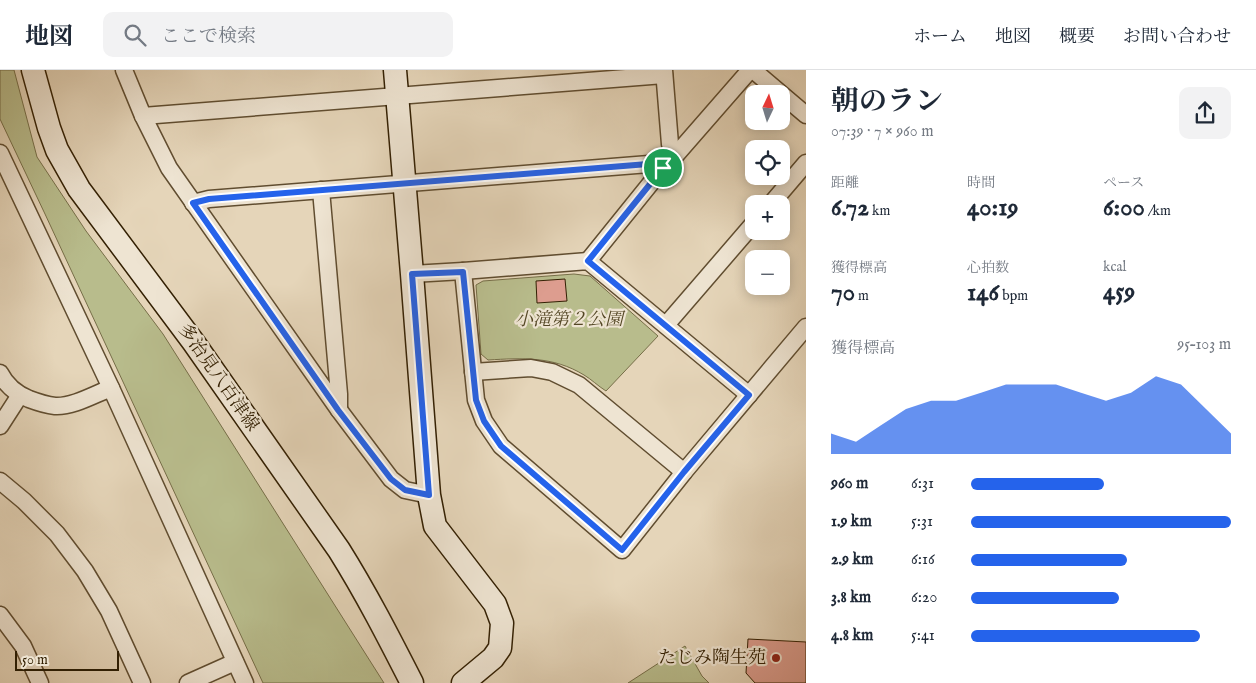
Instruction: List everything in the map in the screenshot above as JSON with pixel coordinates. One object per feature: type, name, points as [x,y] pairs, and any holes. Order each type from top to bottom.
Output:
[{"type":"main road","name":"多治見八百津線","points":[[33,70],[49,128],[58,150],[79,189],[194,343],[339,550],[381,622],[412,683]]},
{"type":"main road","points":[[395,70],[429,495],[435,526],[495,604],[502,623],[500,648],[493,658],[463,683]]},
{"type":"street","points":[[124,70],[143,116],[169,168],[338,410],[391,479],[405,490],[429,495]]},
{"type":"street","points":[[588,261],[663,168],[752,70],[805,114]]},
{"type":"street","points":[[143,116],[664,72],[670,144],[675,156]]},
{"type":"street","points":[[0,153],[6,182],[111,388],[245,683]]},
{"type":"street","points":[[778,195],[806,162]]},
{"type":"street","points":[[193,203],[209,199],[648,164],[663,168]]},
{"type":"street","points":[[321,190],[339,394],[338,410]]},
{"type":"street","points":[[666,325],[745,233]]},
{"type":"street","points":[[412,274],[463,272],[588,261],[749,395]]},
{"type":"street","points":[[463,272],[476,400],[484,421],[501,446],[622,550],[684,472],[806,327]]},
{"type":"street","points":[[473,372],[531,368],[552,372],[579,385],[684,472]]},
{"type":"street","points":[[0,373],[20,395],[41,404],[56,406],[72,403],[111,388]]},
{"type":"street","points":[[0,426],[20,395]]},
{"type":"street","points":[[0,481],[24,501],[57,534],[85,571],[109,611],[142,683]]},
{"type":"street","points":[[0,615],[23,646],[40,683]]},
{"type":"street","points":[[188,683],[235,662]]},
{"type":"green space","points":[[0,70],[14,70],[37,157],[86,231],[163,334],[384,683],[263,683],[0,119]]},
{"type":"green space","name":"小滝第２公園","points":[[574,274],[590,276],[658,336],[606,391],[584,375],[561,364],[525,359],[488,360],[481,354],[476,285],[483,281]]},
{"type":"green space","points":[[685,646],[702,676],[709,683],[628,683]]},
{"type":"building","points":[[565,279],[567,301],[537,303],[536,281]]},
{"type":"building","name":"たじみ陶生苑","points":[[748,639],[806,642],[806,683],[755,683],[746,673]]},
{"type":"place","name":"たじみ陶生苑","points":[[776,658]]},
{"type":"route","points":[[648,164],[663,168],[588,261],[749,395],[622,550],[501,446],[484,421],[476,400],[463,272],[412,274],[429,495],[405,490],[391,479],[338,410],[193,203],[209,199],[648,164]]}]
